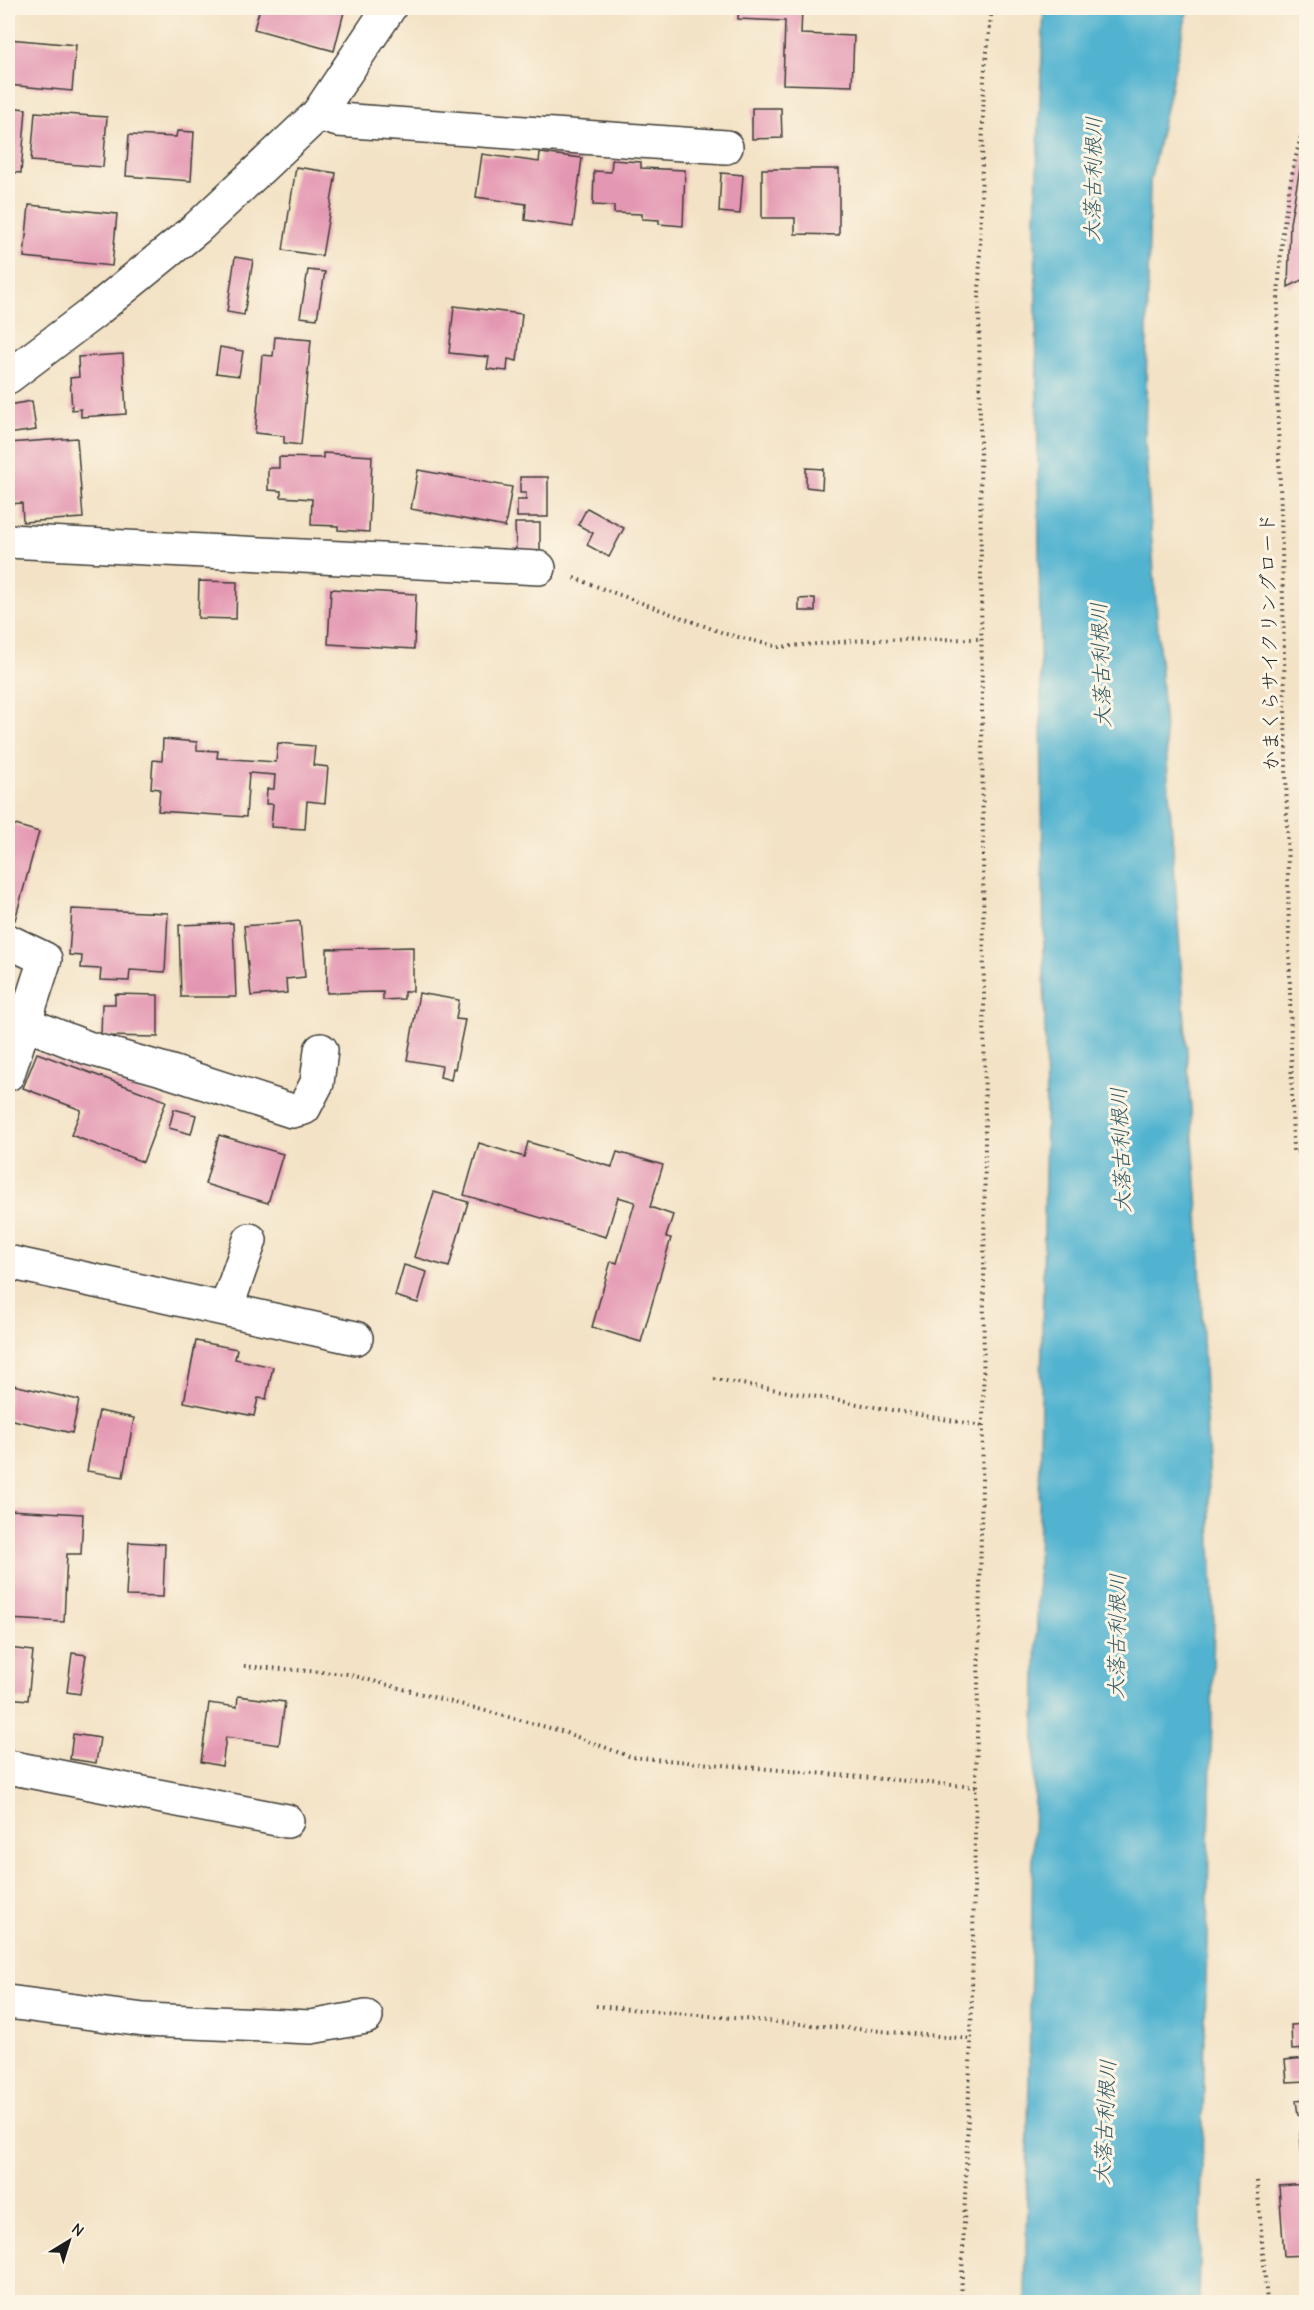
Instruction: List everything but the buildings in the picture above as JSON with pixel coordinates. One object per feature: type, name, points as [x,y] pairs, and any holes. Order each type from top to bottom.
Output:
[{"type":"street","points":[[8,377],[94,312],[197,228],[318,114],[389,8]]},
{"type":"street","points":[[318,114],[338,120],[726,147]]},
{"type":"street","points":[[8,541],[539,568]]},
{"type":"street","points":[[8,941],[45,959],[8,1074]]},
{"type":"street","points":[[24,1023],[88,1048],[292,1111],[304,1108],[317,1083],[321,1050]]},
{"type":"street","points":[[226,1309],[250,1240]]},
{"type":"street","points":[[8,1262],[356,1338]]},
{"type":"street","points":[[8,1767],[287,1821]]},
{"type":"street","points":[[8,2002],[144,2020],[311,2027],[366,2018]]},
{"type":"path","points":[[961,2302],[971,2039],[983,1426],[985,1124],[980,281],[984,77],[992,8]]},
{"type":"path","name":"かまくらサイクリングロード","points":[[1306,120],[1300,139],[1283,231],[1278,363],[1293,1152],[1306,1152]]},
{"type":"path","points":[[539,568],[567,575],[726,634],[779,647],[865,640],[982,639]]},
{"type":"path","points":[[714,1379],[983,1426]]},
{"type":"path","points":[[244,1666],[347,1674],[561,1731],[631,1757],[976,1787]]},
{"type":"path","points":[[596,2006],[971,2039]]},
{"type":"path","points":[[1257,2181],[1267,2302]]},
{"type":"water","name":"大落古利根川","points":[[1044,8],[1188,8],[1150,181],[1145,442],[1198,1211],[1214,1621],[1199,2302],[1025,2302],[1046,1114],[1035,219]]}]
